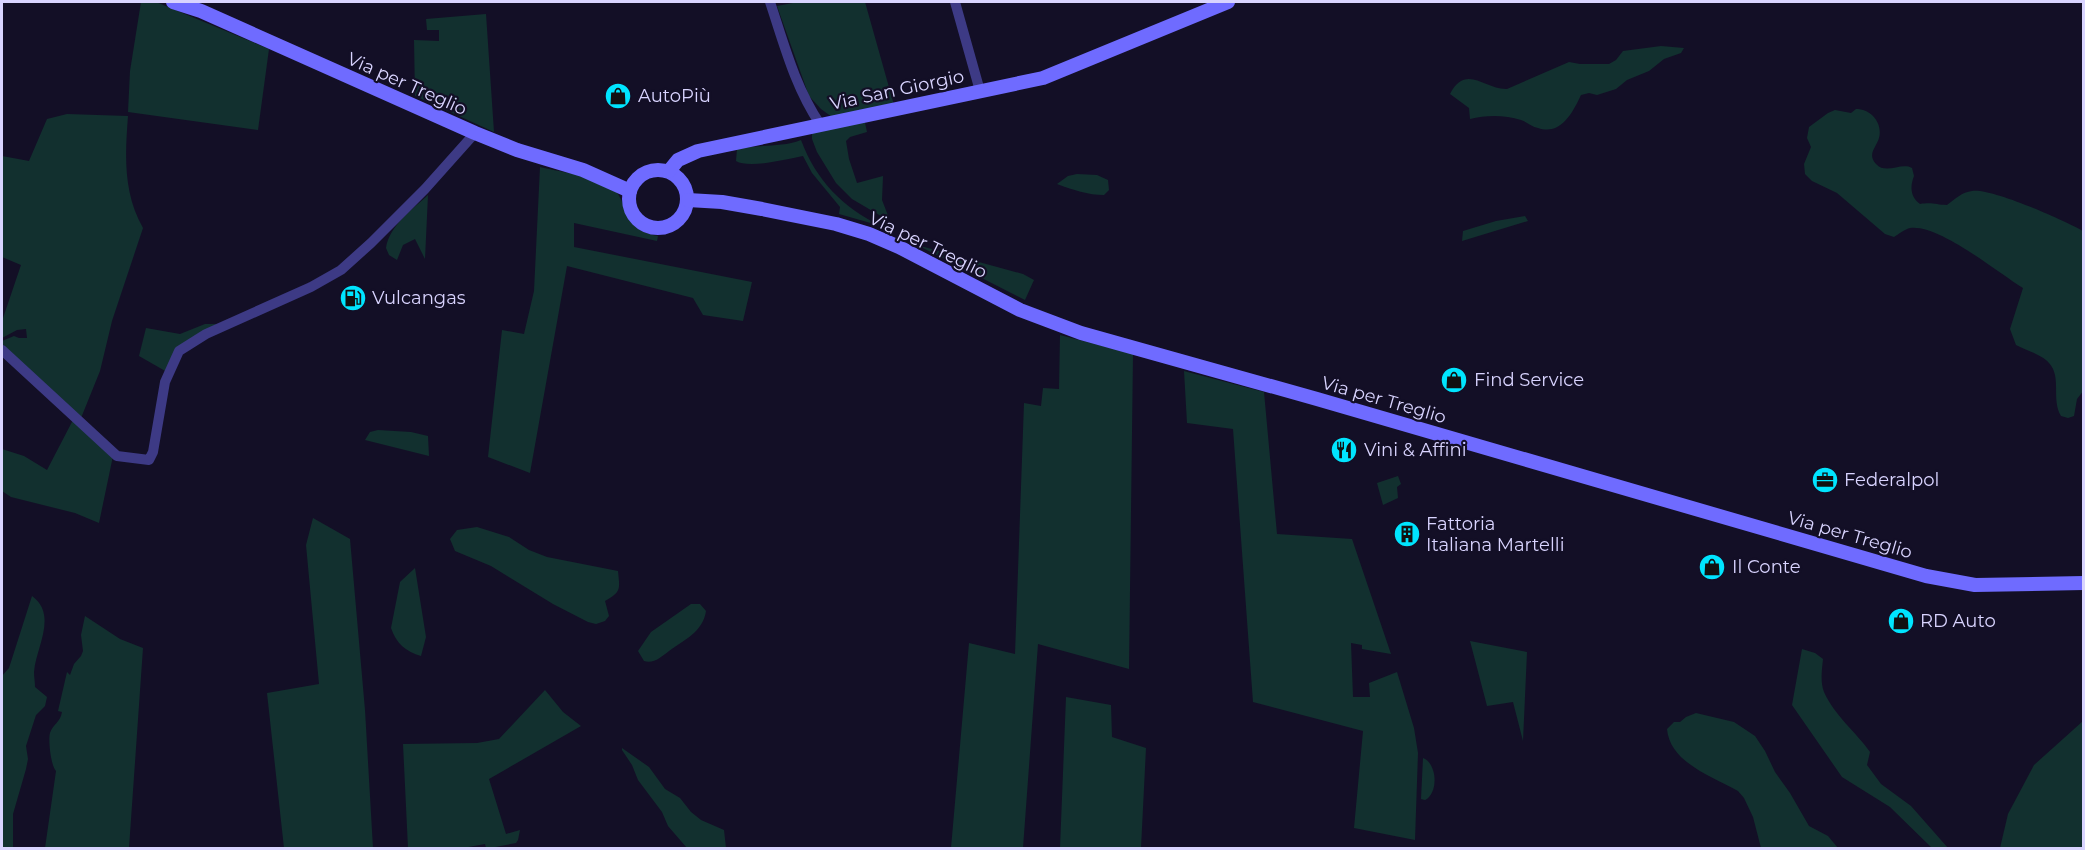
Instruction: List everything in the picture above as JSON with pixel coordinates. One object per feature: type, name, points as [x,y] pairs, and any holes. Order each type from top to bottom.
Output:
[{"type":"main road","name":"Via per Treglio","points":[[173,2],[201,11],[475,133],[517,150],[583,170],[630,191]]},
{"type":"main road","name":"Via San Giorgio","points":[[669,171],[686,154],[1043,78],[1228,2]]},
{"type":"main road","points":[[648,171],[669,171],[681,180],[687,193],[688,200],[682,217],[668,227],[659,228],[642,223],[635,217],[629,200],[630,191],[637,179],[648,171]]},
{"type":"main road","name":"Via per Treglio","points":[[688,200],[762,208],[858,231],[900,247],[1020,310],[1081,333],[1926,576],[1975,585],[2084,584]]},
{"type":"street","name":"Via San Giorgio","points":[[770,2],[797,82],[820,124]]},
{"type":"street","name":"Via San Giorgio","points":[[956,2],[980,91]]},
{"type":"street","points":[[2,350],[117,456],[149,460],[153,452],[165,382],[179,351],[206,334],[311,287],[340,270],[371,243],[425,189],[475,133]]},
{"type":"green space","points":[[141,2],[156,2],[269,49],[258,130],[128,112],[130,71]]},
{"type":"green space","points":[[798,2],[865,2],[894,105],[832,117],[821,109],[809,96],[777,6]]},
{"type":"green space","points":[[486,14],[494,132],[415,96],[414,40],[439,41],[439,30],[427,30],[426,19]]},
{"type":"green space","points":[[1661,46],[1684,48],[1681,53],[1664,59],[1649,71],[1627,80],[1616,89],[1597,95],[1589,93],[1581,95],[1570,115],[1560,126],[1553,129],[1546,130],[1509,117],[1489,116],[1470,119],[1469,108],[1450,94],[1463,80],[1476,80],[1507,89],[1569,62],[1609,64],[1616,60],[1623,51]]},
{"type":"green space","points":[[1856,109],[1871,114],[1879,127],[1879,138],[1872,154],[1873,160],[1884,168],[1903,166],[1912,168],[1914,176],[1912,191],[1914,198],[1920,204],[1947,205],[1965,193],[1982,191],[2028,206],[2083,231],[2084,390],[2077,399],[2074,416],[2068,418],[2061,416],[2057,403],[2055,375],[2049,363],[2016,345],[2010,329],[2023,288],[1968,250],[1936,233],[1910,228],[1894,237],[1885,234],[1837,193],[1812,181],[1805,174],[1804,164],[1811,147],[1807,138],[1809,127],[1835,110],[1851,113]]},
{"type":"green space","points":[[67,114],[128,116],[127,174],[136,215],[143,228],[112,321],[100,371],[81,418],[2,344],[2,341],[14,336],[27,338],[26,329],[17,330],[2,338],[2,321],[21,265],[2,257],[2,156],[29,161],[47,119]]},
{"type":"green space","points":[[864,118],[867,132],[850,137],[846,141],[849,159],[857,183],[883,176],[882,200],[889,218],[886,219],[852,199],[836,183],[817,152],[812,139],[812,133]]},
{"type":"green space","points":[[801,140],[814,168],[832,191],[854,210],[881,226],[839,214],[840,207],[812,173],[803,156],[759,164],[736,161],[737,149]]},
{"type":"green space","points":[[540,167],[605,183],[614,189],[630,220],[636,226],[658,236],[657,241],[574,223],[574,247],[752,282],[743,321],[703,315],[693,298],[567,266],[530,473],[488,457],[502,330],[524,334],[534,291]]},
{"type":"green space","points":[[1097,175],[1108,180],[1109,190],[1104,195],[1092,194],[1057,184],[1068,176]]},
{"type":"green space","points":[[428,195],[425,259],[415,239],[403,245],[397,260],[389,255],[386,248],[388,240],[402,219]]},
{"type":"green space","points":[[1525,216],[1528,221],[1462,241],[1463,231],[1496,221]]},
{"type":"green space","points":[[917,245],[1023,274],[1034,280],[1025,300]]},
{"type":"green space","points":[[205,324],[217,324],[192,339],[167,372],[139,356],[146,328],[180,334]]},
{"type":"green space","points":[[1060,335],[1133,354],[1129,669],[1038,644],[1023,848],[951,848],[969,643],[1015,654],[1024,403],[1041,406],[1043,388],[1059,389]]},
{"type":"green space","points":[[1184,371],[1264,392],[1277,534],[1352,539],[1391,654],[1362,649],[1362,645],[1351,643],[1353,697],[1370,697],[1369,683],[1397,672],[1414,728],[1418,753],[1415,840],[1354,828],[1363,731],[1253,702],[1233,429],[1187,423]]},
{"type":"green space","points":[[73,420],[113,456],[99,523],[75,513],[11,497],[2,491],[2,449],[24,456],[47,470]]},
{"type":"green space","points":[[378,430],[411,432],[428,436],[429,456],[365,440],[370,432]]},
{"type":"green space","points":[[1398,476],[1401,484],[1397,487],[1398,498],[1383,505],[1377,483]]},
{"type":"green space","points":[[313,518],[350,539],[365,710],[373,848],[284,848],[267,693],[319,684],[306,545]]},
{"type":"green space","points":[[477,527],[509,537],[529,550],[547,557],[618,571],[617,593],[605,601],[609,616],[605,621],[596,624],[588,622],[553,604],[491,566],[455,551],[450,539],[457,530]]},
{"type":"green space","points":[[415,568],[426,637],[421,656],[402,646],[391,628],[400,582]]},
{"type":"green space","points":[[32,596],[44,612],[45,622],[34,672],[35,687],[47,697],[45,706],[36,715],[26,746],[28,759],[13,814],[13,848],[2,848],[2,676],[9,668]]},
{"type":"green space","points":[[691,604],[700,604],[706,611],[697,630],[657,659],[651,662],[644,661],[638,651],[651,632]]},
{"type":"green space","points":[[85,616],[120,639],[143,648],[129,848],[45,848],[56,771],[50,753],[50,733],[61,716],[62,712],[58,711],[67,672],[70,675],[83,651],[81,635]]},
{"type":"green space","points":[[1470,641],[1527,652],[1523,741],[1513,702],[1487,706]]},
{"type":"green space","points":[[1802,649],[1815,653],[1823,659],[1824,692],[1833,708],[1870,752],[1867,765],[1881,784],[1911,806],[1948,848],[1932,848],[1890,807],[1842,777],[1792,705]]},
{"type":"green space","points":[[545,690],[563,712],[581,726],[489,779],[506,834],[520,830],[516,843],[490,848],[486,848],[485,844],[463,848],[408,848],[403,744],[477,743],[499,739]]},
{"type":"green space","points":[[1066,697],[1111,705],[1112,737],[1146,748],[1141,848],[1060,848]]},
{"type":"green space","points":[[1696,713],[1734,722],[1755,736],[1809,826],[1828,836],[1838,848],[1761,848],[1753,817],[1744,798],[1738,791],[1684,760],[1670,741],[1667,729],[1674,722],[1680,722]]},
{"type":"green space","points":[[2083,721],[2083,848],[2000,848],[2008,814],[2034,765]]},
{"type":"green space","points":[[622,748],[649,767],[665,789],[680,798],[691,812],[701,820],[724,830],[726,848],[687,848],[668,826],[662,812],[638,780]]},
{"type":"green space","points":[[1423,758],[1431,766],[1434,778],[1433,791],[1425,800],[1421,799]]},
{"type":"place","name":"AutoPiù","points":[[618,96]]},
{"type":"place","name":"Vulcangas","points":[[353,298]]},
{"type":"place","name":"Find Service","points":[[1454,380]]},
{"type":"place","name":"Vini & Affini","points":[[1344,450]]},
{"type":"place","name":"Federalpol","points":[[1825,480]]},
{"type":"place","name":"Fattoria Italiana Martelli","points":[[1407,534]]},
{"type":"place","name":"Il Conte","points":[[1712,567]]},
{"type":"place","name":"RD Auto","points":[[1901,621]]}]
